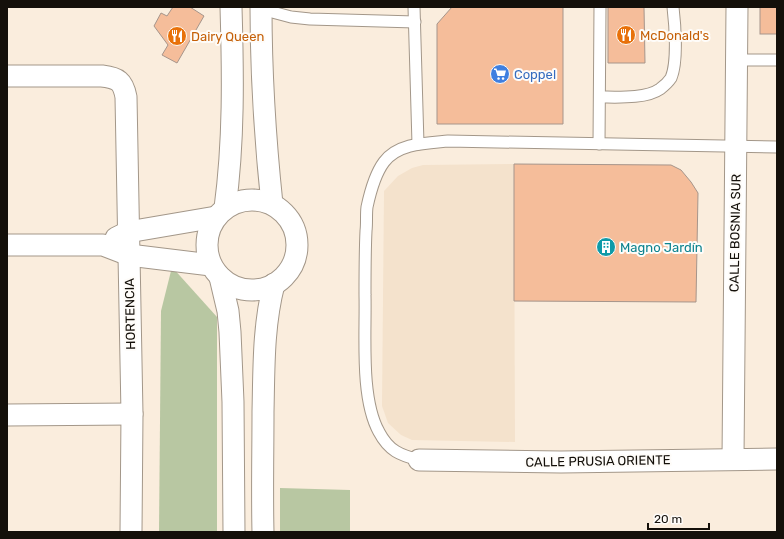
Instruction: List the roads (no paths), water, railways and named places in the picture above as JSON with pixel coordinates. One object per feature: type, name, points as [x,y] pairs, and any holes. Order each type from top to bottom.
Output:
[{"type":"street","points":[[231,7],[233,110],[229,178],[220,213],[209,230],[206,251],[215,271],[228,311],[233,402],[234,532]]},
{"type":"street","name":"CALLE BOSNIA SUR","points":[[733,458],[737,7]]},
{"type":"street","points":[[261,8],[261,59],[266,147],[272,204]]},
{"type":"street","name":"HORTENCIA","points":[[7,76],[90,75],[112,77],[119,80],[124,88],[126,97],[132,414],[131,532]]},
{"type":"street","points":[[7,245],[103,244],[129,255],[215,271],[226,282],[242,289],[258,290],[274,284],[282,279],[289,271],[297,253],[298,244],[293,224],[280,209],[272,204],[256,200],[248,200],[232,204],[220,213],[128,232],[103,244]]},
{"type":"street","points":[[263,532],[263,407],[265,340],[268,313],[274,284]]},
{"type":"street","points":[[7,415],[132,414]]},
{"type":"street","name":"CALLE PRUSIA ORIENTE","points":[[420,460],[560,462],[733,458],[777,459]]},
{"type":"lane","points":[[414,7],[418,144]]},
{"type":"lane","points":[[599,144],[600,7]]},
{"type":"lane","points":[[600,97],[649,94],[660,89],[671,78],[674,68],[675,45],[673,7]]},
{"type":"lane","points":[[261,8],[291,17],[310,19],[415,22]]},
{"type":"lane","points":[[737,60],[777,60]]},
{"type":"lane","points":[[420,460],[400,455],[388,445],[378,432],[372,416],[366,381],[365,259],[368,207],[374,181],[384,161],[399,150],[418,144],[448,141],[777,147]]},
{"type":"place","name":"McDonald's","points":[[626,35]]},
{"type":"place","name":"Dairy Queen","points":[[177,36]]},
{"type":"place","name":"Coppel","points":[[500,74]]},
{"type":"place","name":"Magno Jardín","points":[[606,247]]}]
